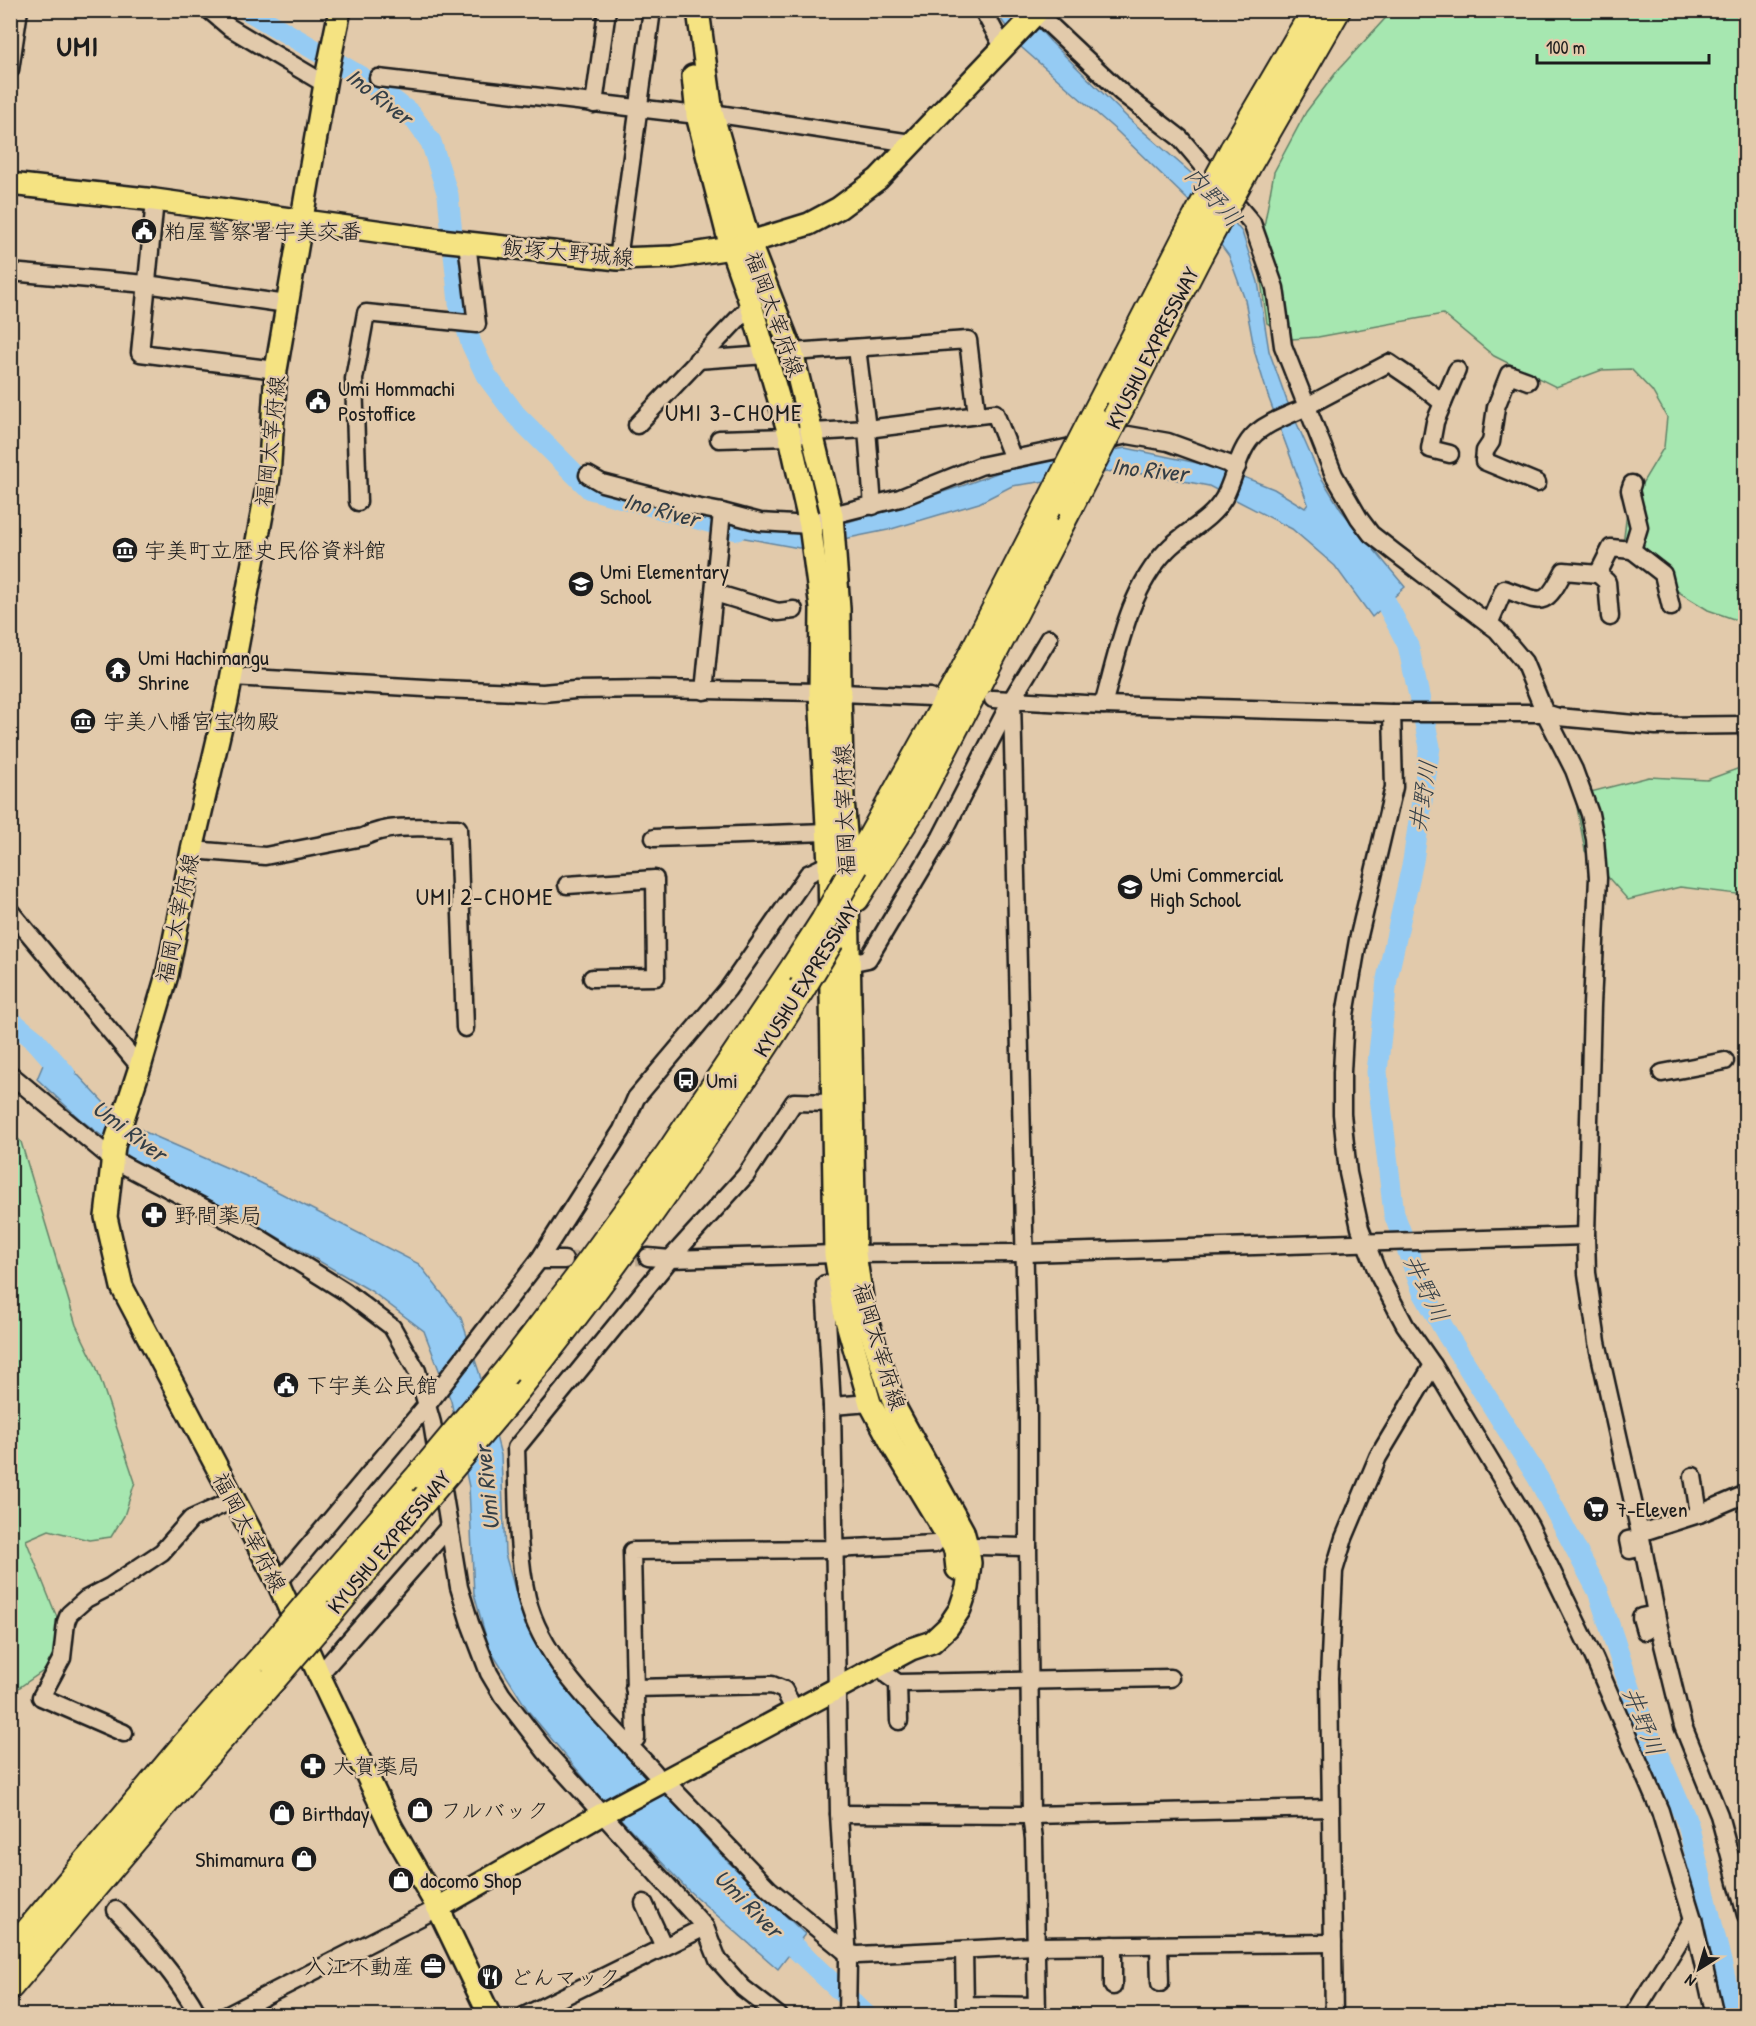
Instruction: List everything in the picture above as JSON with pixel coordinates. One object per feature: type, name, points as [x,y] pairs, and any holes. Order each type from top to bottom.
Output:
[{"type":"highway","name":"KYUSHU EXPRESSWAY","points":[[10,1986],[241,1714],[268,1668],[323,1604],[424,1500],[511,1397],[595,1289],[684,1167],[798,977],[824,921],[957,683],[1093,418],[1240,158],[1315,10]]},
{"type":"highway","name":"KYUSHU EXPRESSWAY","points":[[1240,158],[1337,10]]},
{"type":"highway","name":"KYUSHU EXPRESSWAY","points":[[323,1604],[420,1475],[507,1371],[579,1277],[856,898],[916,803],[1120,409],[1192,246]]},
{"type":"highway","name":"KYUSHU EXPRESSWAY","points":[[10,1953],[235,1688],[268,1668]]},
{"type":"main road","name":"福岡太宰府線","points":[[340,10],[276,370],[269,477],[232,676],[192,850],[167,975],[113,1153],[106,1217],[122,1287],[278,1583],[392,1828],[438,1908],[490,2016]]},
{"type":"main road","name":"福岡太宰府線","points":[[687,10],[704,114],[740,246],[751,305],[790,437],[810,525],[821,608],[847,845],[849,963],[845,1316],[870,1403],[894,1448],[948,1537],[957,1562],[957,1583],[941,1621],[911,1649]]},
{"type":"main road","name":"福岡太宰府線","points":[[698,10],[704,114]]},
{"type":"main road","name":"飯塚大野城線","points":[[10,184],[155,200],[455,242],[618,259],[673,257],[740,246],[809,224],[839,208],[878,179],[1034,14]]},
{"type":"main road","name":"福岡太宰府線","points":[[438,1908],[664,1780],[911,1649],[932,1642],[948,1627],[960,1610],[967,1588],[970,1563],[963,1531],[896,1409],[845,1254],[832,1103],[827,832],[830,692],[839,609],[832,515],[792,352],[740,246]]},
{"type":"street","points":[[10,70],[19,10]]},
{"type":"street","points":[[209,10],[229,27],[326,81]]},
{"type":"street","points":[[594,104],[607,10]]},
{"type":"street","points":[[618,259],[652,10]]},
{"type":"street","points":[[983,10],[1004,46]]},
{"type":"street","points":[[1034,14],[1122,93],[1180,138],[1252,223],[1275,288],[1283,346],[1302,408],[1334,475],[1359,518],[1371,534],[1497,630],[1524,662],[1545,713],[1574,770],[1590,814],[1598,878],[1586,1236],[1587,1273],[1597,1342],[1642,1539],[1657,1620],[1683,1726],[1719,1815],[1746,1915]]},
{"type":"street","points":[[378,78],[639,109],[704,114],[911,144]]},
{"type":"street","points":[[155,200],[140,353],[276,370]]},
{"type":"street","points":[[358,502],[354,378],[366,314],[477,324],[455,242]]},
{"type":"street","points":[[10,272],[146,284],[287,304]]},
{"type":"street","points":[[637,425],[751,305]]},
{"type":"street","points":[[792,352],[968,340],[977,415]]},
{"type":"street","points":[[857,348],[873,506]]},
{"type":"street","points":[[697,360],[766,355]]},
{"type":"street","points":[[1103,705],[1129,616],[1143,582],[1167,550],[1203,523],[1223,500],[1245,447],[1254,435],[1270,423],[1389,363],[1443,403]]},
{"type":"street","points":[[1450,454],[1430,449],[1435,422],[1457,370]]},
{"type":"street","points":[[1528,381],[1509,374],[1496,407],[1491,442],[1485,451],[1484,461],[1537,483]]},
{"type":"street","points":[[719,439],[790,437],[813,432],[867,429],[995,413],[1013,459]]},
{"type":"street","points":[[588,475],[602,483],[722,514],[760,522],[810,525],[832,515],[873,506],[941,483],[980,466],[1128,435],[1168,442],[1237,467]]},
{"type":"street","points":[[1632,484],[1630,490],[1639,527],[1632,550]]},
{"type":"street","points":[[704,691],[722,514]]},
{"type":"street","points":[[1598,574],[1611,548],[1632,550],[1663,574],[1671,608]]},
{"type":"street","points":[[1489,624],[1504,589],[1537,600],[1546,599],[1552,594],[1564,571],[1598,574],[1607,582],[1610,617]]},
{"type":"street","points":[[715,592],[778,612],[794,610]]},
{"type":"street","points":[[849,963],[868,959],[941,837],[1012,699],[1049,638]]},
{"type":"street","points":[[232,676],[531,692],[586,690],[830,692],[930,697]]},
{"type":"street","points":[[993,699],[1103,705],[1394,713],[1545,713],[1558,717],[1656,726],[1746,725]]},
{"type":"street","points":[[964,1950],[965,2005],[1036,2011],[1034,1839],[1031,1815],[1026,1253],[1012,699]]},
{"type":"street","points":[[1394,713],[1394,787],[1358,940],[1345,1015],[1342,1114],[1348,1173],[1360,1228],[1370,1244],[1378,1274],[1405,1325],[1434,1365],[1530,1526],[1576,1618],[1660,1811],[1693,1919],[1715,2016]]},
{"type":"street","points":[[192,850],[265,856],[353,840],[376,831],[403,828],[458,828],[465,1028]]},
{"type":"street","points":[[654,838],[827,832]]},
{"type":"street","points":[[278,1583],[479,1340],[539,1260],[622,1130],[636,1098],[728,989],[808,874],[829,864]]},
{"type":"street","points":[[567,885],[655,879],[656,977],[592,978]]},
{"type":"street","points":[[10,911],[140,1067]]},
{"type":"street","points":[[1662,1073],[1725,1061]]},
{"type":"street","points":[[10,1074],[113,1153],[250,1232],[346,1292],[392,1327],[417,1371],[429,1403],[459,1587],[489,1673],[502,1695],[546,1752],[705,1926],[718,1960],[743,1988],[779,2016]]},
{"type":"street","points":[[832,1103],[794,1102],[746,1175],[670,1259],[516,1448],[520,1544],[527,1598],[542,1637],[572,1680],[664,1780],[769,1889],[848,1957]]},
{"type":"street","points":[[648,1257],[670,1259],[845,1254],[1026,1253],[1421,1243],[1586,1236]]},
{"type":"street","points":[[539,1260],[564,1260]]},
{"type":"street","points":[[825,1284],[832,1406],[838,1814],[848,1957],[847,2016]]},
{"type":"street","points":[[1334,2016],[1329,1674],[1334,1571],[1344,1538],[1378,1457],[1434,1365]]},
{"type":"street","points":[[832,1406],[870,1403]]},
{"type":"street","points":[[1693,1476],[1699,1514]]},
{"type":"street","points":[[1642,1539],[1746,1494]]},
{"type":"street","points":[[124,1733],[41,1697],[62,1658],[69,1614],[86,1599],[111,1586],[162,1552],[191,1519],[233,1500]]},
{"type":"street","points":[[319,1675],[450,1527]]},
{"type":"street","points":[[636,1739],[632,1551],[833,1549],[935,1544]]},
{"type":"street","points":[[977,1546],[1028,1547]]},
{"type":"street","points":[[882,1664],[888,1676],[898,1683],[1170,1678]]},
{"type":"street","points":[[898,1683],[899,1720]]},
{"type":"street","points":[[634,1688],[772,1684],[784,1690],[795,1711]]},
{"type":"street","points":[[838,1814],[1031,1815],[1330,1808]]},
{"type":"street","points":[[644,1903],[664,1947]]},
{"type":"street","points":[[226,2016],[438,1908]]},
{"type":"street","points":[[116,1910],[145,1941],[189,1998],[199,2016]]},
{"type":"street","points":[[1633,2016],[1693,1919]]},
{"type":"street","points":[[524,2016],[705,1926]]},
{"type":"street","points":[[848,1957],[1035,1946],[1333,1943]]},
{"type":"street","points":[[1113,1945],[1113,1986]]},
{"type":"street","points":[[1159,1945],[1160,1983]]},
{"type":"green space","points":[[1392,11],[1745,11],[1745,623],[1708,610],[1646,572],[1623,545],[1627,512],[1664,447],[1667,417],[1652,391],[1631,369],[1602,370],[1556,387],[1494,356],[1443,314],[1318,337],[1292,339],[1267,323],[1258,259],[1274,172],[1306,112],[1338,70]]},
{"type":"green space","points":[[1745,766],[1745,895],[1680,887],[1628,900],[1585,851],[1575,796],[1649,777],[1707,780]]},
{"type":"green space","points":[[10,1131],[21,1142],[76,1325],[96,1366],[135,1482],[124,1516],[111,1537],[89,1540],[49,1530],[26,1540],[58,1620],[54,1651],[46,1669],[11,1693]]},
{"type":"water","points":[[995,11],[1023,11],[1129,119],[1199,180],[1242,232],[1258,282],[1269,351],[1287,401],[1319,474],[1341,510],[1405,587],[1372,617],[1335,566],[1292,529],[1209,486],[1153,475],[1114,471],[1012,486],[979,503],[888,530],[799,548],[712,532],[708,514],[798,530],[848,522],[962,486],[1018,465],[1126,448],[1221,468],[1274,489],[1305,508],[1308,504],[1268,396],[1255,353],[1245,300],[1229,256],[1188,200],[1118,132],[1021,47]]},
{"type":"water","points":[[51,1046],[105,1104],[145,1132],[255,1180],[419,1264],[461,1318],[479,1372],[501,1455],[505,1554],[525,1625],[577,1695],[633,1759],[725,1859],[805,1934],[778,1969],[688,1890],[600,1797],[529,1712],[489,1648],[474,1594],[469,1487],[451,1401],[424,1331],[371,1291],[241,1216],[137,1163],[80,1119],[37,1079]]},
{"type":"waterway","name":"Ino River","points":[[247,10],[368,81],[410,113],[431,142],[448,195],[459,303],[471,343],[486,375],[516,415],[590,489],[737,530]]},
{"type":"waterway","name":"井野川","points":[[1371,579],[1379,589],[1408,645],[1430,747],[1413,861],[1387,979],[1377,1072],[1394,1214],[1423,1292],[1448,1336],[1538,1478],[1598,1591],[1634,1700],[1688,1824],[1734,2016]]},
{"type":"waterway","name":"Umi River","points":[[10,1020],[35,1040],[65,1074]]},
{"type":"waterway","name":"Umi River","points":[[774,1928],[867,2016]]},
{"type":"tunnel","points":[[564,1260],[648,1257]]},
{"type":"place","name":"粕屋警察署宇美交番","points":[[144,231]]},
{"type":"place","name":"Umi Hommachi Postoffice","points":[[318,401]]},
{"type":"place","name":"宇美町立歴史民俗資料館","points":[[125,550]]},
{"type":"place","name":"Umi Elementary School","points":[[581,584]]},
{"type":"place","name":"Umi Hachimangu Shrine","points":[[118,670]]},
{"type":"place","name":"宇美八幡宮宝物殿","points":[[83,721]]},
{"type":"place","name":"Umi Commercial High School","points":[[1130,887]]},
{"type":"place","name":"Umi","points":[[686,1080]]},
{"type":"place","name":"野間薬局","points":[[154,1215]]},
{"type":"place","name":"下宇美公民館","points":[[286,1385]]},
{"type":"place","name":"7-Eleven","points":[[1596,1509]]},
{"type":"place","name":"大賀薬局","points":[[313,1766]]},
{"type":"place","name":"フルバック","points":[[420,1810]]},
{"type":"place","name":"Birthday","points":[[282,1813]]},
{"type":"place","name":"Shimamura","points":[[304,1859]]},
{"type":"place","name":"docomo Shop","points":[[401,1880]]},
{"type":"place","name":"入江不動産","points":[[433,1966]]},
{"type":"place","name":"どんマック","points":[[490,1977]]},
{"type":"district","name":"UMI","points":[[78,46]]},
{"type":"district","name":"UMI 3-CHOME","points":[[734,412]]},
{"type":"district","name":"UMI 2-CHOME","points":[[485,896]]},
{"type":"water label","name":"内野川","points":[[1214,196]]}]
